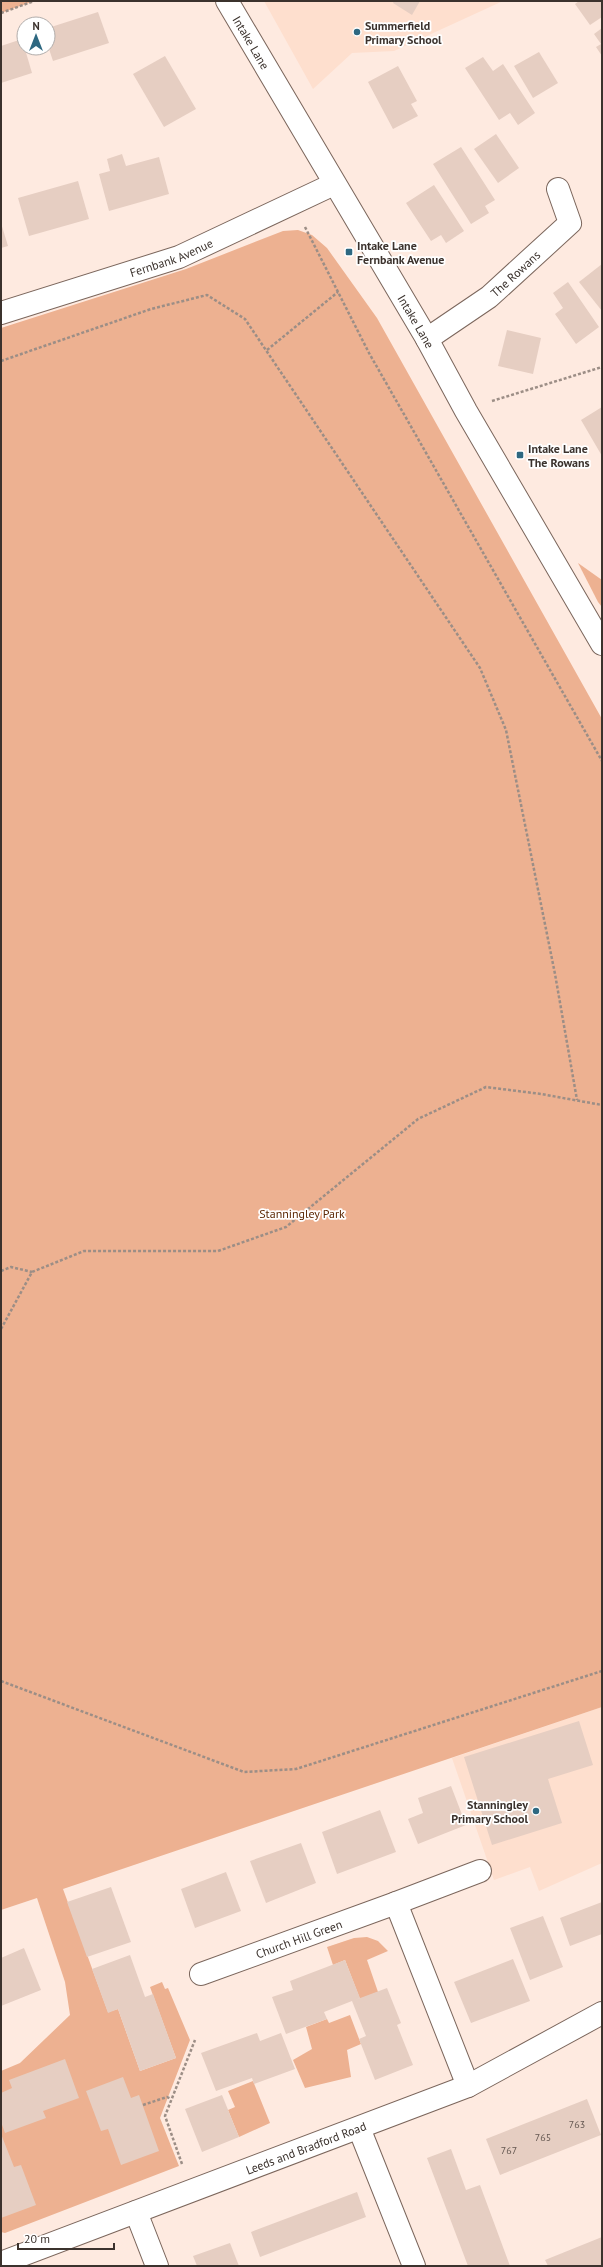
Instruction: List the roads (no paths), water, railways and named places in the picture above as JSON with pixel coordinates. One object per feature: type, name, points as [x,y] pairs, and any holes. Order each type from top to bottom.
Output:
[{"type":"street","name":"Intake Lane","points":[[228,1],[334,184],[427,339],[466,411],[602,644]]},
{"type":"street","name":"Fernbank Avenue","points":[[1,313],[180,257],[334,184]]},
{"type":"street","name":"The Rowans","points":[[427,339],[489,297],[570,223],[558,188]]},
{"type":"street","name":"Church Hill Green","points":[[201,1974],[480,1871]]},
{"type":"street","points":[[396,1903],[468,2086]]},
{"type":"street","name":"Leeds and Bradford Road","points":[[1,2263],[468,2086],[602,2013]]},
{"type":"street","points":[[359,2128],[414,2266]]},
{"type":"street","points":[[136,2212],[157,2266]]},
{"type":"place","name":"Summerfield Primary School","points":[[357,32]]},
{"type":"place","name":"Intake Lane Fernbank Avenue","points":[[349,252]]},
{"type":"place","name":"Intake Lane The Rowans","points":[[520,455]]},
{"type":"place","name":"Stanningley Primary School","points":[[536,1811]]},
{"type":"park label","name":"Stanningley Park","points":[[302,1213]]}]
